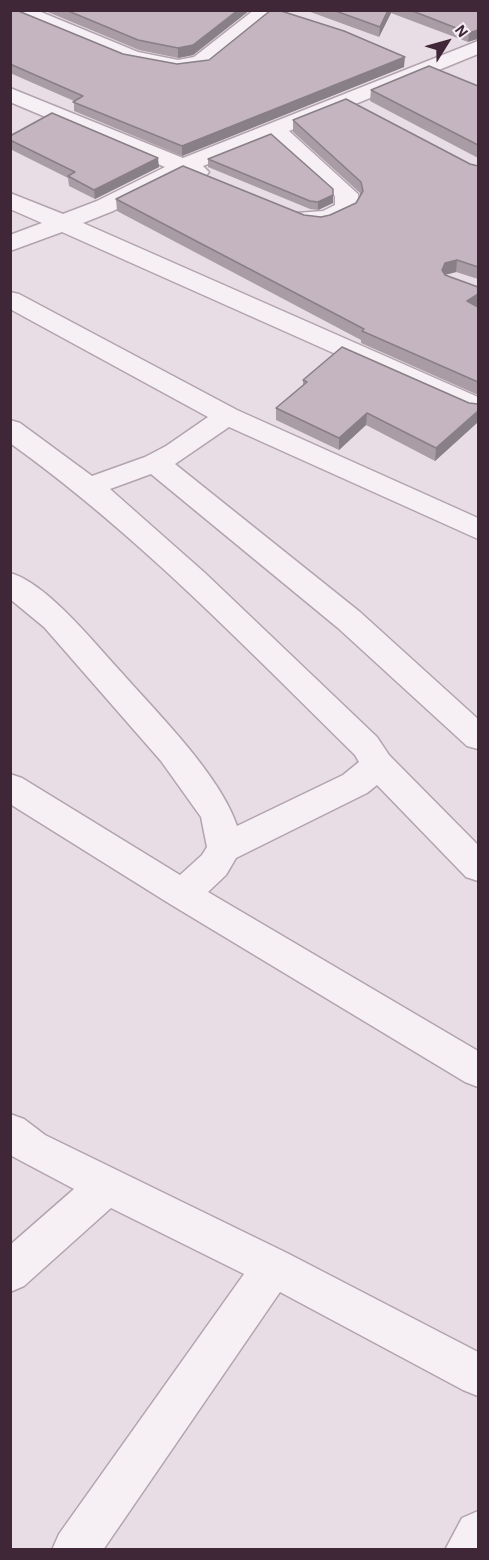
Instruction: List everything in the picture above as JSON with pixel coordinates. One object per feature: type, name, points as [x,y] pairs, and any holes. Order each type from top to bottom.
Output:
[{"type":"street","points":[[16,10],[132,57],[178,66],[200,63],[274,11]]},
{"type":"street","points":[[10,244],[105,206],[184,166],[478,47]]},
{"type":"street","points":[[397,54],[459,80]]},
{"type":"street","points":[[10,94],[217,180]]},
{"type":"street","points":[[347,100],[368,111]]},
{"type":"street","points":[[274,130],[346,194],[348,202],[345,209],[321,220],[304,218],[282,209]]},
{"type":"street","points":[[10,200],[478,407]]},
{"type":"street","points":[[10,299],[227,417],[478,529]]},
{"type":"street","points":[[88,487],[155,463],[176,452],[227,417]]},
{"type":"street","points":[[10,429],[43,451],[129,519],[358,738],[377,764],[478,867]]},
{"type":"street","points":[[155,463],[350,620],[478,737]]},
{"type":"street","points":[[10,583],[55,619],[173,752],[216,813],[223,835],[224,848]]},
{"type":"street","points":[[182,894],[214,865],[224,848],[355,784],[377,764]]},
{"type":"street","points":[[10,788],[182,894],[478,1070]]},
{"type":"street","points":[[10,1131],[32,1148],[273,1267],[478,1375]]},
{"type":"street","points":[[10,1272],[107,1186]]},
{"type":"street","points":[[75,1550],[273,1267]]},
{"type":"street","points":[[468,1550],[478,1534]]},
{"type":"building","points":[[10,10],[16,10],[123,54],[177,64],[209,60],[271,10],[278,10],[344,31],[405,57],[182,146],[73,102],[83,96],[10,64]]},
{"type":"building","points":[[66,10],[238,10],[193,45],[178,48],[138,40]]},
{"type":"building","points":[[333,10],[388,10],[380,27]]},
{"type":"building","points":[[410,10],[478,10],[478,30],[469,33]]},
{"type":"building","points":[[429,66],[478,86],[478,145],[371,90]]},
{"type":"building","points":[[346,99],[470,164],[478,166],[478,267],[457,260],[445,263],[442,270],[445,275],[478,287],[478,294],[467,301],[478,307],[478,382],[362,331],[364,329],[116,199],[183,166],[304,215],[321,217],[330,215],[356,203],[363,191],[361,182],[293,120]]},
{"type":"building","points":[[52,113],[158,158],[94,190],[68,176],[75,172],[10,140],[10,136]]},
{"type":"building","points":[[271,134],[333,189],[333,195],[318,202],[310,201],[208,159]]},
{"type":"building","points":[[342,347],[469,403],[478,404],[478,411],[436,448],[367,413],[339,438],[276,408],[307,382],[303,380]]}]
